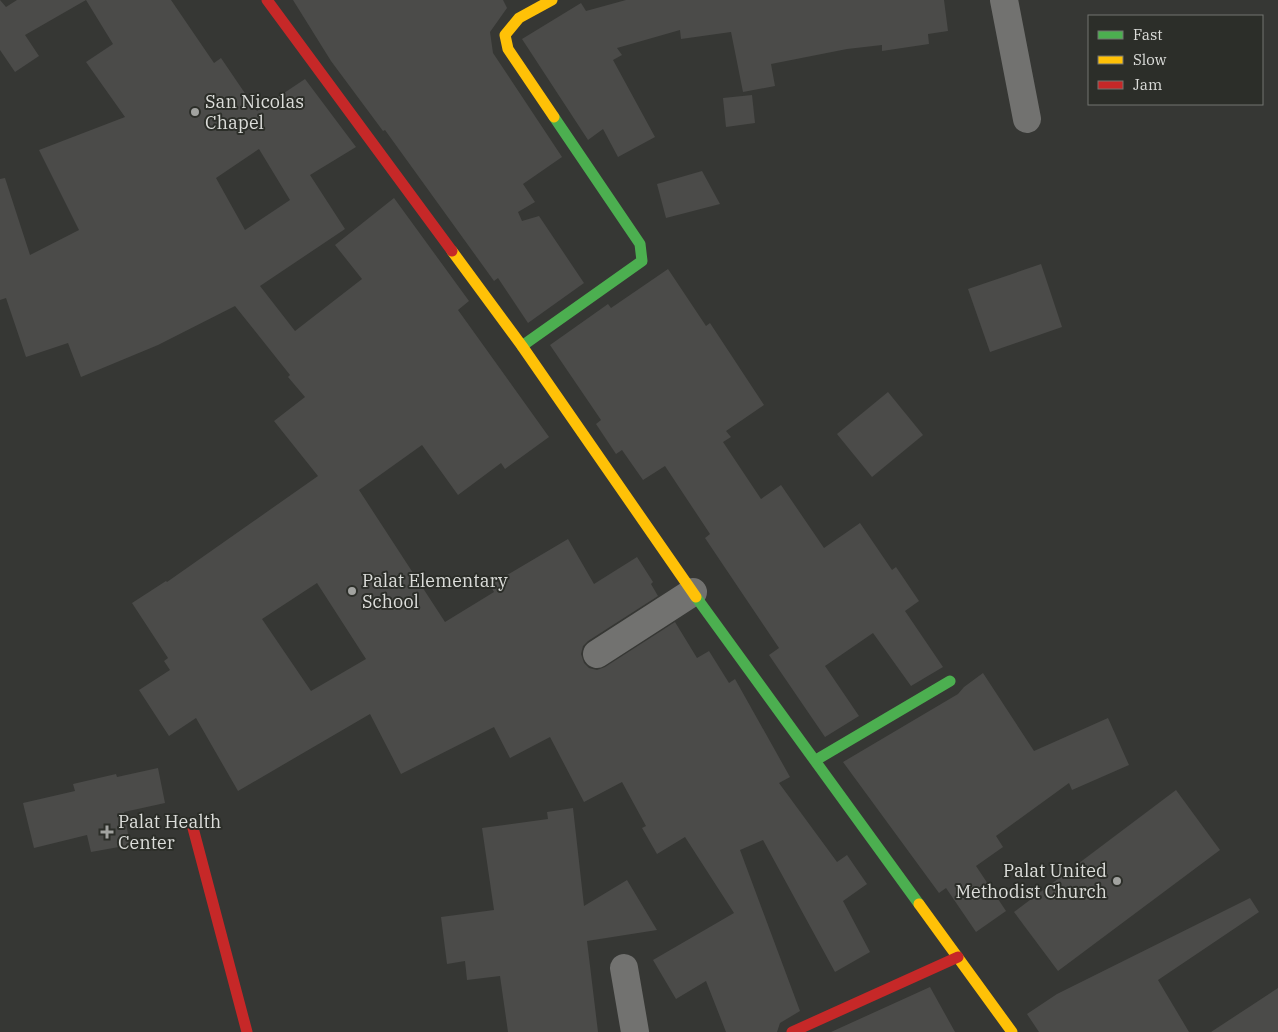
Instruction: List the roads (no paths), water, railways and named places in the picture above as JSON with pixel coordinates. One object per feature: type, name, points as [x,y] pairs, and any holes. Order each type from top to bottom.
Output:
[{"type":"street","points":[[267,0],[522,346],[694,592],[1012,1032]]},
{"type":"street","points":[[522,346],[590,296],[630,271],[642,260],[640,244],[508,49],[505,35],[520,18],[552,0]]},
{"type":"street","points":[[1004,0],[1027,119]]},
{"type":"street","points":[[597,654],[694,592]]},
{"type":"street","points":[[816,760],[950,681]]},
{"type":"street","points":[[193,828],[247,1032]]},
{"type":"street","points":[[792,1032],[958,957]]},
{"type":"street","points":[[624,968],[635,1032]]},
{"type":"place","name":"San Nicolas Chapel","points":[[195,112]]},
{"type":"place","name":"Palat Elementary School","points":[[352,591]]},
{"type":"place","name":"Palat Health Center","points":[[107,832]]},
{"type":"place","name":"Palat United Methodist Church","points":[[1117,881]]}]
